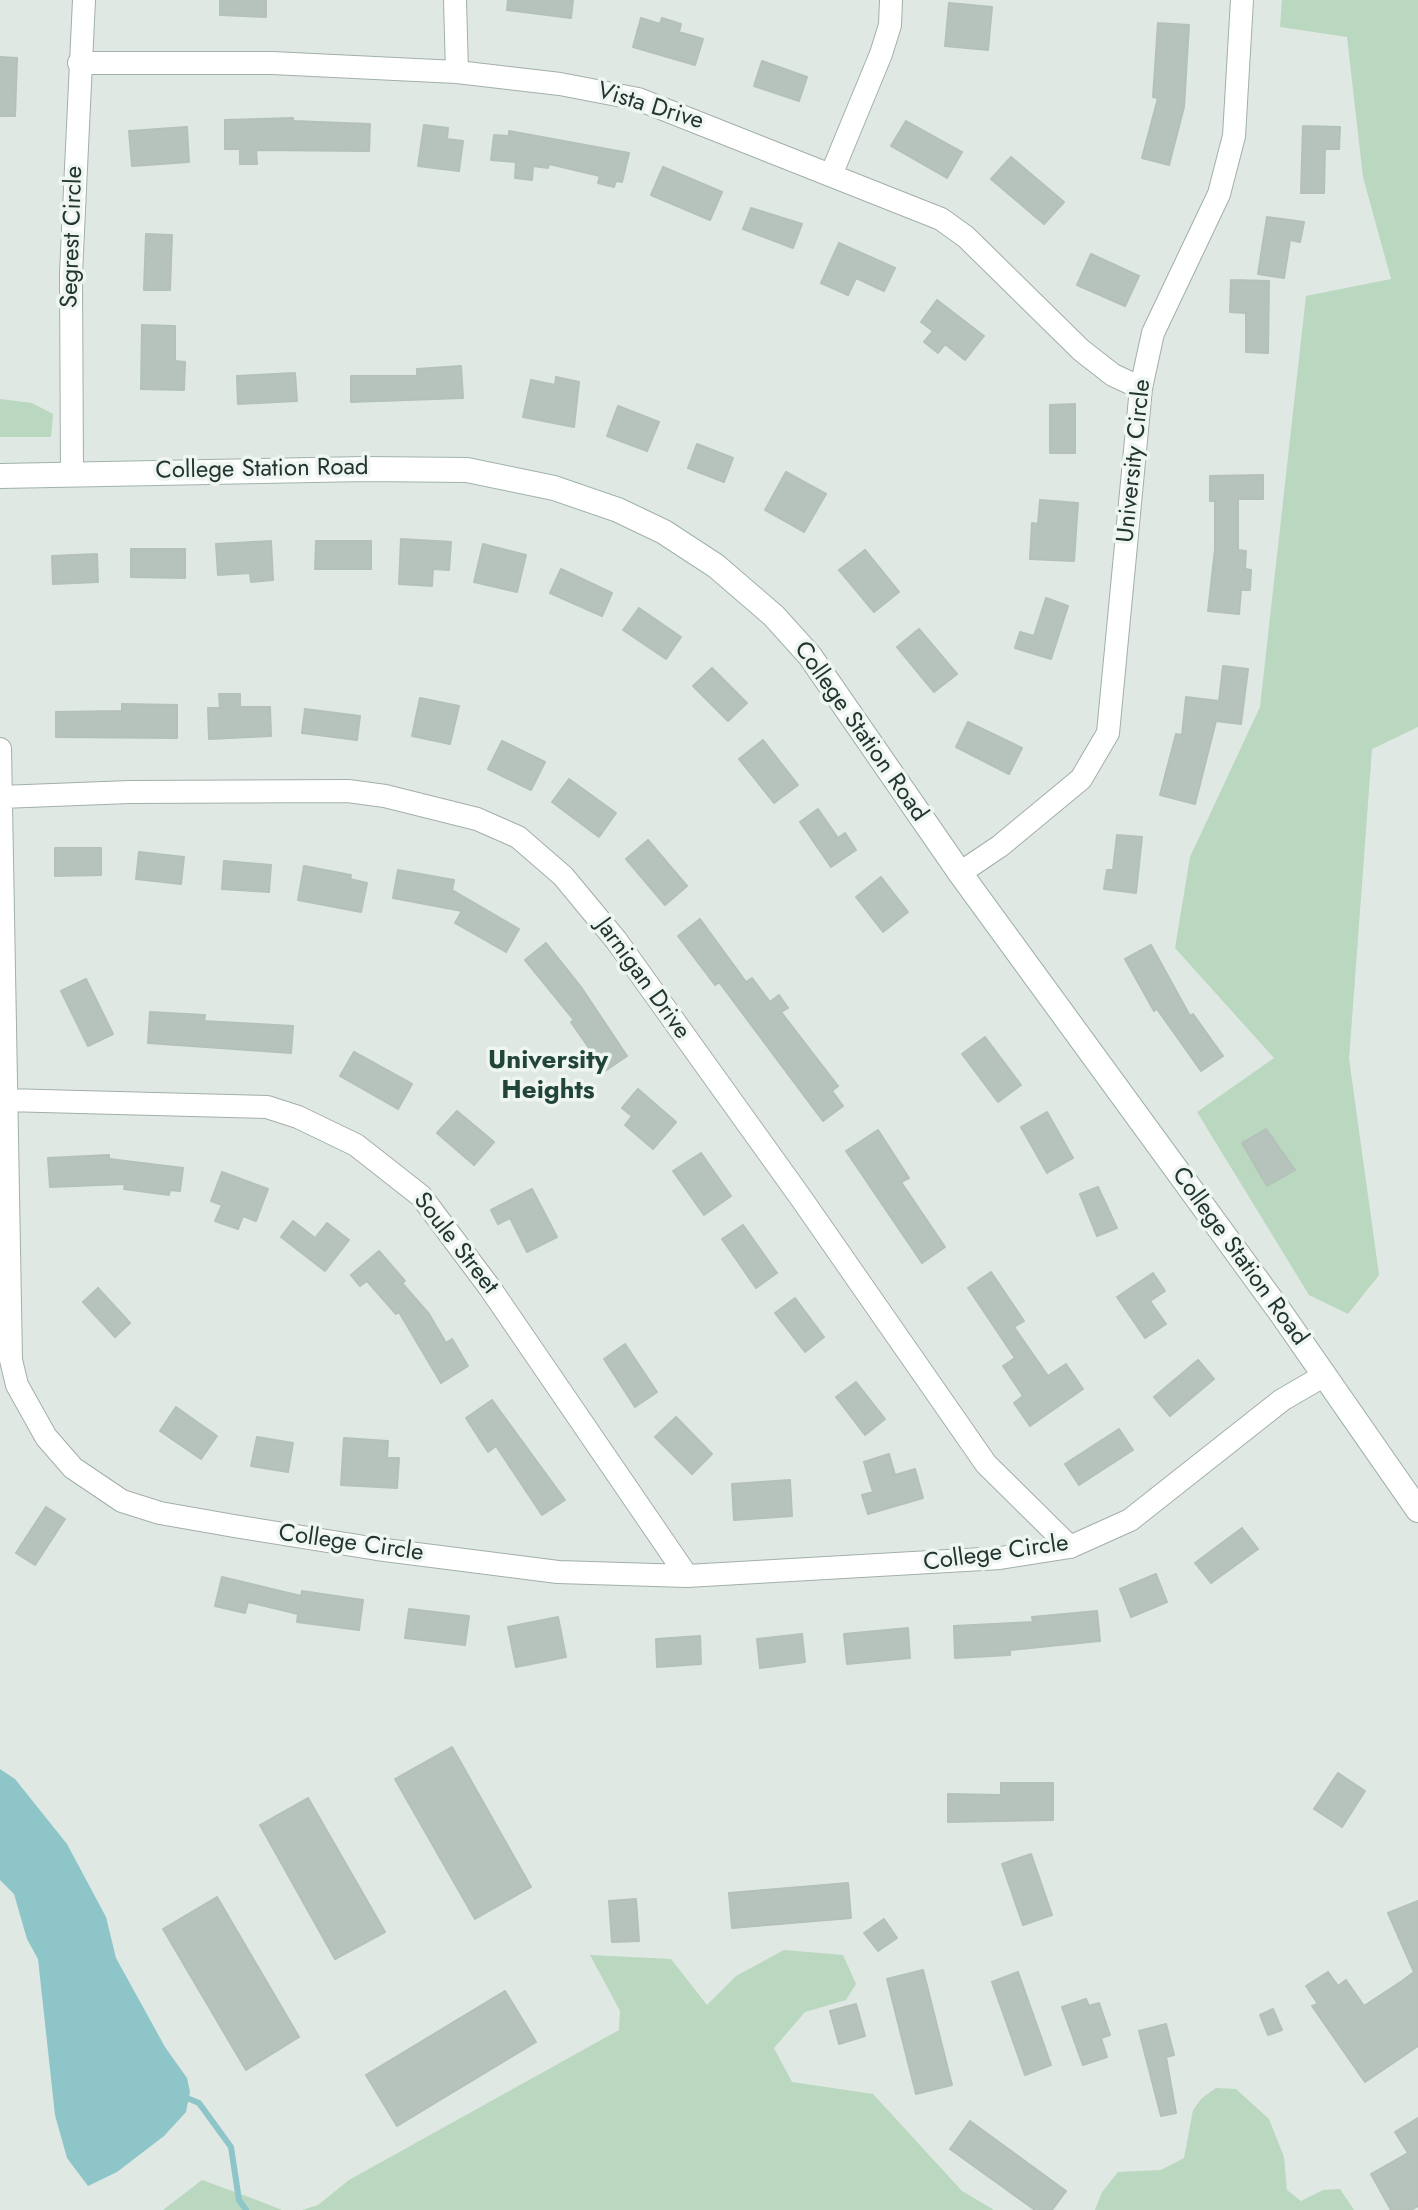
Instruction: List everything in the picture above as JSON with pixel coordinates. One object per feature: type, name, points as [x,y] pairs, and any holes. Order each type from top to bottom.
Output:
[{"type":"main road","name":"College Station Road","points":[[0,476],[467,470],[554,488],[638,519],[716,566],[792,636],[836,691],[960,873],[1325,1375],[1418,1510]]},
{"type":"street","name":"Segrest Circle","points":[[72,475],[71,273],[84,0]]},
{"type":"street","points":[[455,0],[457,72]]},
{"type":"street","points":[[831,175],[881,54],[890,25],[891,0]]},
{"type":"street","name":"University Circle","points":[[960,873],[1000,846],[1081,779],[1108,733],[1141,388],[1153,333],[1219,194],[1234,136],[1242,0]]},
{"type":"street","name":"Vista Drive","points":[[79,63],[272,63],[457,72],[560,84],[638,99],[941,219],[966,237],[1081,350],[1113,375],[1141,388]]},
{"type":"street","name":"College Circle","points":[[0,749],[11,1360],[17,1385],[46,1437],[73,1468],[99,1488],[160,1513],[377,1549],[558,1572],[687,1576],[932,1565],[1070,1547],[1130,1520],[1282,1400],[1325,1375]]},
{"type":"street","name":"Jarnigan Drive","points":[[1,797],[130,792],[348,791],[385,796],[477,819],[518,837],[563,876],[616,940],[986,1464],[1070,1547]]},
{"type":"street","name":"Soule Street","points":[[5,1100],[267,1107],[298,1117],[356,1145],[421,1196],[431,1209],[490,1288],[687,1576]]},
{"type":"green space","points":[[1282,0],[1418,0],[1418,727],[1372,749],[1349,1059],[1379,1275],[1348,1314],[1309,1295],[1197,1112],[1274,1058],[1175,948],[1190,857],[1260,707],[1306,296],[1391,279],[1363,177],[1347,37],[1280,27]]},
{"type":"green space","points":[[0,399],[32,403],[53,414],[51,437],[0,437]]},
{"type":"green space","points":[[784,1950],[843,1955],[856,1984],[846,2000],[805,2012],[774,2048],[792,2082],[873,2094],[962,2191],[994,2210],[302,2210],[318,2205],[349,2180],[619,2030],[620,2011],[590,1955],[671,1959],[707,2005],[736,1976]]},
{"type":"green space","points":[[1216,2088],[1236,2089],[1269,2119],[1284,2157],[1287,2190],[1301,2201],[1323,2190],[1340,2189],[1354,2210],[1095,2210],[1102,2192],[1118,2172],[1161,2170],[1184,2158],[1193,2110],[1202,2098]]},
{"type":"green space","points":[[202,2180],[254,2199],[282,2210],[163,2210]]},
{"type":"water","points":[[0,1769],[15,1779],[67,1844],[106,1917],[116,1958],[165,2047],[187,2078],[190,2092],[186,2112],[164,2136],[117,2172],[88,2186],[67,2158],[55,2115],[38,1959],[27,1939],[14,1894],[0,1880]]},
{"type":"building","points":[[220,0],[266,0],[266,17],[220,15]]},
{"type":"building","points":[[508,0],[573,0],[571,18],[507,10]]},
{"type":"building","points":[[949,3],[992,7],[988,50],[945,46]]},
{"type":"building","points":[[641,18],[660,24],[662,18],[681,24],[679,32],[703,39],[695,65],[633,47]]},
{"type":"building","points":[[1158,23],[1189,25],[1184,107],[1169,165],[1142,158],[1158,98],[1153,97]]},
{"type":"building","points":[[0,57],[17,58],[15,116],[0,116]]},
{"type":"building","points":[[762,61],[807,77],[799,101],[754,86]]},
{"type":"building","points":[[293,118],[293,121],[370,124],[369,151],[256,150],[257,164],[240,164],[240,149],[225,149],[225,120]]},
{"type":"building","points":[[906,121],[962,152],[947,178],[891,146]]},
{"type":"building","points":[[424,125],[448,128],[447,139],[463,141],[459,171],[418,166]]},
{"type":"building","points":[[1303,126],[1340,127],[1339,149],[1325,149],[1324,193],[1301,193]]},
{"type":"building","points":[[187,127],[189,162],[132,166],[129,131]]},
{"type":"building","points":[[509,131],[629,153],[622,182],[616,181],[614,187],[598,183],[600,176],[549,164],[548,168],[533,166],[532,180],[515,178],[516,162],[491,160],[494,135],[509,136]]},
{"type":"building","points":[[1011,157],[1064,202],[1044,224],[991,179]]},
{"type":"building","points":[[663,167],[722,192],[710,220],[651,195]]},
{"type":"building","points":[[751,208],[802,224],[793,248],[743,229]]},
{"type":"building","points":[[1267,217],[1304,222],[1300,242],[1290,240],[1284,278],[1258,274]]},
{"type":"building","points":[[146,234],[172,235],[170,290],[144,290]]},
{"type":"building","points":[[839,243],[895,268],[884,291],[856,278],[848,295],[821,283]]},
{"type":"building","points":[[1091,254],[1139,276],[1125,306],[1077,285]]},
{"type":"building","points":[[1231,280],[1269,281],[1268,353],[1246,352],[1246,313],[1230,312]]},
{"type":"building","points":[[937,300],[984,336],[965,360],[945,344],[938,353],[924,342],[933,331],[921,322]]},
{"type":"building","points":[[142,325],[175,326],[175,361],[185,362],[184,390],[141,389]]},
{"type":"building","points":[[461,366],[463,398],[351,402],[351,376],[417,376],[417,369]]},
{"type":"building","points":[[295,373],[297,401],[238,404],[237,376]]},
{"type":"building","points":[[556,377],[579,382],[574,427],[523,417],[531,380],[555,385]]},
{"type":"building","points":[[1075,404],[1075,453],[1050,453],[1050,405]]},
{"type":"building","points":[[618,406],[659,422],[647,451],[607,436]]},
{"type":"building","points":[[697,444],[733,458],[724,482],[688,468]]},
{"type":"building","points":[[786,472],[826,494],[804,532],[765,510]]},
{"type":"building","points":[[1263,475],[1263,499],[1238,499],[1238,550],[1246,551],[1245,569],[1251,570],[1250,590],[1241,590],[1239,614],[1208,611],[1215,549],[1215,501],[1210,501],[1210,476]]},
{"type":"building","points":[[1040,500],[1078,503],[1074,561],[1030,559],[1032,523],[1038,524]]},
{"type":"building","points":[[401,539],[451,542],[449,570],[433,569],[432,586],[399,584]]},
{"type":"building","points":[[271,541],[273,580],[251,582],[250,573],[218,575],[216,544]]},
{"type":"building","points":[[316,541],[371,541],[371,569],[315,569]]},
{"type":"building","points":[[483,544],[526,555],[517,592],[474,582]]},
{"type":"building","points":[[131,549],[185,549],[185,578],[131,577]]},
{"type":"building","points":[[865,550],[899,592],[874,612],[839,570]]},
{"type":"building","points":[[97,554],[98,582],[53,584],[52,556]]},
{"type":"building","points":[[561,569],[612,593],[602,616],[550,593]]},
{"type":"building","points":[[1046,598],[1068,606],[1051,659],[1015,648],[1020,632],[1034,636]]},
{"type":"building","points":[[639,608],[681,637],[666,659],[623,630]]},
{"type":"building","points":[[919,629],[957,674],[934,692],[897,647]]},
{"type":"building","points":[[1223,666],[1248,669],[1241,724],[1216,721],[1195,804],[1160,795],[1176,734],[1182,735],[1186,697],[1219,701]]},
{"type":"building","points":[[712,668],[747,703],[728,721],[693,686]]},
{"type":"building","points":[[219,694],[240,694],[240,707],[270,707],[271,736],[209,739],[208,708],[220,708]]},
{"type":"building","points":[[420,698],[459,706],[450,744],[412,736]]},
{"type":"building","points":[[122,704],[177,705],[177,738],[56,737],[56,712],[122,711]]},
{"type":"building","points":[[305,709],[360,716],[357,740],[302,733]]},
{"type":"building","points":[[968,722],[1022,748],[1009,774],[956,747]]},
{"type":"building","points":[[763,740],[798,785],[774,803],[739,759]]},
{"type":"building","points":[[502,741],[545,762],[531,790],[488,769]]},
{"type":"building","points":[[569,779],[616,813],[599,837],[552,802]]},
{"type":"building","points":[[818,809],[838,838],[845,833],[856,850],[831,867],[800,822]]},
{"type":"building","points":[[1117,835],[1142,837],[1136,893],[1104,889],[1107,870],[1113,870]]},
{"type":"building","points":[[648,840],[687,886],[665,905],[626,859]]},
{"type":"building","points":[[55,848],[101,848],[101,875],[55,876]]},
{"type":"building","points":[[139,852],[184,857],[181,884],[136,879]]},
{"type":"building","points":[[224,861],[271,865],[269,892],[222,889]]},
{"type":"building","points":[[304,866],[351,875],[350,879],[367,883],[361,912],[298,900]]},
{"type":"building","points":[[398,870],[454,880],[452,890],[519,929],[506,952],[455,923],[462,911],[393,898]]},
{"type":"building","points":[[881,877],[908,912],[883,932],[856,897]]},
{"type":"building","points":[[700,919],[746,982],[752,978],[770,1002],[779,995],[788,1008],[781,1012],[838,1086],[832,1091],[843,1106],[823,1121],[719,982],[715,985],[678,936]]},
{"type":"building","points":[[546,943],[581,987],[627,1056],[605,1071],[571,1022],[574,1020],[525,960]]},
{"type":"building","points":[[1151,945],[1190,1016],[1193,1014],[1223,1056],[1201,1071],[1157,1009],[1154,1011],[1125,959]]},
{"type":"building","points":[[86,979],[113,1034],[88,1046],[61,991]]},
{"type":"building","points":[[150,1012],[205,1015],[204,1021],[293,1026],[291,1053],[148,1043]]},
{"type":"building","points":[[985,1037],[1021,1085],[998,1102],[962,1054]]},
{"type":"building","points":[[354,1052],[412,1084],[398,1109],[340,1076]]},
{"type":"building","points":[[638,1089],[676,1122],[653,1149],[625,1125],[632,1116],[622,1108]]},
{"type":"building","points":[[457,1111],[494,1142],[474,1165],[437,1133]]},
{"type":"building","points":[[1047,1112],[1073,1158],[1047,1173],[1021,1127]]},
{"type":"building","points":[[1266,1129],[1295,1170],[1267,1186],[1242,1143]]},
{"type":"building","points":[[878,1130],[909,1178],[901,1182],[945,1247],[922,1263],[846,1151]]},
{"type":"building","points":[[701,1153],[731,1196],[704,1215],[673,1171]]},
{"type":"building","points":[[109,1155],[109,1159],[183,1168],[180,1191],[170,1190],[169,1195],[124,1189],[125,1184],[50,1187],[48,1158]]},
{"type":"building","points":[[222,1172],[268,1189],[256,1221],[243,1216],[238,1229],[215,1221],[222,1205],[211,1201]]},
{"type":"building","points":[[1098,1187],[1117,1228],[1097,1236],[1080,1194]]},
{"type":"building","points":[[532,1189],[557,1237],[527,1252],[510,1218],[498,1224],[491,1210]]},
{"type":"building","points":[[293,1221],[315,1238],[327,1223],[349,1240],[325,1271],[281,1237]]},
{"type":"building","points":[[743,1225],[777,1273],[756,1288],[722,1239]]},
{"type":"building","points":[[379,1251],[405,1281],[402,1283],[429,1314],[446,1343],[452,1339],[468,1366],[441,1383],[399,1312],[396,1314],[367,1281],[360,1286],[351,1275]]},
{"type":"building","points":[[991,1272],[1024,1321],[1014,1327],[1048,1376],[1066,1364],[1083,1389],[1030,1426],[1014,1403],[1023,1396],[1003,1366],[1015,1358],[968,1288]]},
{"type":"building","points":[[1153,1273],[1165,1291],[1150,1301],[1166,1324],[1145,1338],[1117,1297]]},
{"type":"building","points":[[98,1288],[130,1323],[115,1337],[83,1302]]},
{"type":"building","points":[[795,1298],[824,1337],[805,1352],[775,1313]]},
{"type":"building","points":[[625,1344],[657,1392],[635,1407],[604,1359]]},
{"type":"building","points":[[1198,1360],[1214,1379],[1170,1416],[1154,1397]]},
{"type":"building","points":[[856,1382],[885,1419],[865,1435],[836,1397]]},
{"type":"building","points":[[492,1400],[565,1500],[542,1515],[496,1446],[488,1452],[466,1418]]},
{"type":"building","points":[[176,1407],[217,1436],[201,1459],[160,1431]]},
{"type":"building","points":[[676,1417],[712,1454],[692,1474],[655,1437]]},
{"type":"building","points":[[1119,1429],[1133,1450],[1079,1485],[1065,1464]]},
{"type":"building","points":[[257,1437],[293,1443],[288,1472],[251,1466]]},
{"type":"building","points":[[344,1438],[388,1441],[387,1458],[399,1458],[397,1488],[341,1485]]},
{"type":"building","points":[[889,1454],[895,1475],[915,1469],[923,1498],[868,1514],[862,1495],[873,1492],[864,1462]]},
{"type":"building","points":[[790,1480],[792,1516],[734,1520],[732,1484]]},
{"type":"building","points":[[46,1507],[65,1519],[35,1565],[16,1553]]},
{"type":"building","points":[[1242,1528],[1258,1549],[1211,1583],[1195,1563]]},
{"type":"building","points":[[1156,1574],[1167,1602],[1131,1617],[1120,1589]]},
{"type":"building","points":[[222,1577],[301,1596],[302,1591],[363,1600],[359,1630],[297,1622],[298,1614],[248,1602],[245,1613],[215,1606]]},
{"type":"building","points":[[409,1609],[469,1616],[465,1645],[405,1638]]},
{"type":"building","points":[[1097,1611],[1100,1641],[1010,1650],[1010,1655],[955,1658],[954,1626],[1033,1622],[1032,1617]]},
{"type":"building","points":[[558,1617],[566,1657],[516,1667],[508,1627]]},
{"type":"building","points":[[908,1628],[910,1658],[847,1664],[844,1634]]},
{"type":"building","points":[[802,1634],[805,1662],[760,1668],[757,1639]]},
{"type":"building","points":[[700,1636],[701,1664],[657,1667],[656,1639]]},
{"type":"building","points":[[452,1747],[531,1887],[475,1919],[395,1779]]},
{"type":"building","points":[[1338,1773],[1365,1791],[1342,1827],[1314,1809]]},
{"type":"building","points":[[1001,1783],[1053,1783],[1053,1820],[948,1822],[948,1794],[1001,1795]]},
{"type":"building","points":[[308,1798],[385,1932],[335,1959],[260,1825]]},
{"type":"building","points":[[1031,1854],[1052,1915],[1023,1925],[1002,1864]]},
{"type":"building","points":[[848,1883],[851,1918],[732,1928],[729,1893]]},
{"type":"building","points":[[217,1897],[299,2037],[246,2070],[163,1929]]},
{"type":"building","points":[[636,1899],[639,1941],[612,1942],[609,1901]]},
{"type":"building","points":[[1418,1901],[1418,2046],[1365,2082],[1312,2006],[1318,2004],[1306,1986],[1328,1972],[1338,1986],[1346,1980],[1364,2006],[1414,1972],[1388,1913]]},
{"type":"building","points":[[884,1919],[897,1938],[878,1951],[864,1933]]},
{"type":"building","points":[[923,1970],[952,2085],[916,2094],[887,1979]]},
{"type":"building","points":[[1018,1972],[1051,2065],[1025,2075],[992,1982]]},
{"type":"building","points":[[505,1991],[536,2042],[397,2126],[366,2075]]},
{"type":"building","points":[[1086,1999],[1089,2006],[1099,2003],[1110,2035],[1101,2038],[1107,2057],[1083,2065],[1062,2007]]},
{"type":"building","points":[[856,2004],[865,2036],[839,2044],[830,2011]]},
{"type":"building","points":[[1273,2009],[1282,2030],[1268,2035],[1260,2015]]},
{"type":"building","points":[[1166,2024],[1174,2055],[1166,2057],[1176,2113],[1161,2116],[1139,2031]]},
{"type":"building","points":[[1418,2118],[1418,2206],[1411,2210],[1391,2210],[1371,2174],[1408,2153],[1395,2132]]},
{"type":"building","points":[[970,2121],[1066,2191],[1052,2210],[1035,2210],[950,2149]]},
{"type":"waterway","points":[[182,2096],[199,2103],[231,2147],[239,2200],[246,2210]]},
{"type":"district","name":"University Heights","points":[[548,1077]]}]
